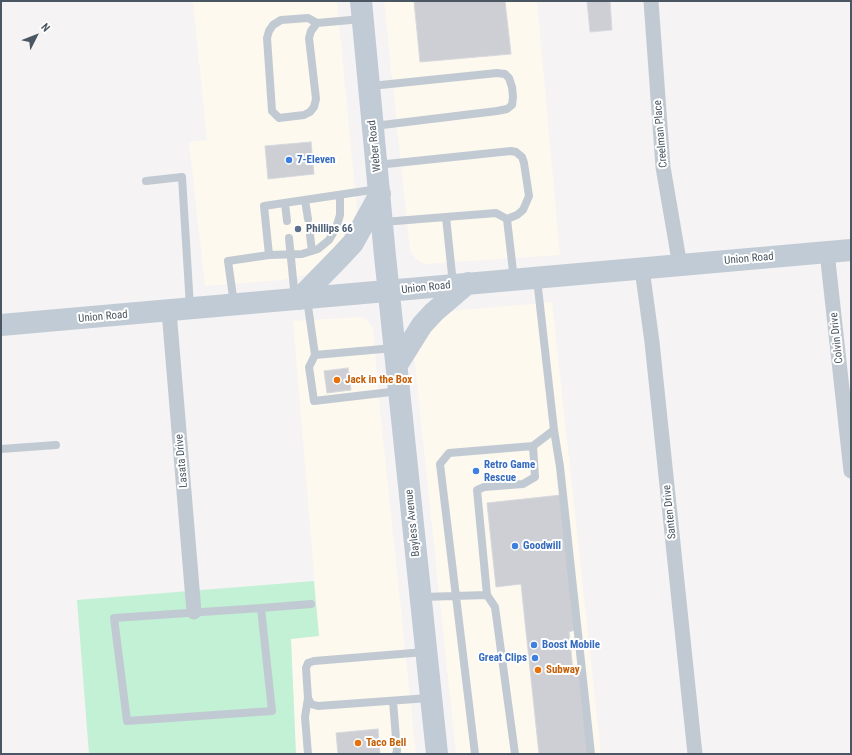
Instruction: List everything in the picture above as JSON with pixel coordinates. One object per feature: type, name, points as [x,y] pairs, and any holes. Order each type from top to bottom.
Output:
[{"type":"main road","name":"Weber Road","points":[[362,10],[389,291]]},
{"type":"main road","points":[[300,299],[352,243],[361,230],[379,191]]},
{"type":"main road","name":"Union Road","points":[[1,325],[851,250]]},
{"type":"main road","points":[[396,356],[434,312],[461,284]]},
{"type":"main road","name":"Bayless Avenue","points":[[389,291],[437,754]]},
{"type":"street","name":"Creelman Place","points":[[652,1],[663,167],[680,266]]},
{"type":"street","name":"Colvin Drive","points":[[828,252],[851,471]]},
{"type":"street","name":"Santen Drive","points":[[642,269],[652,342],[695,754]]},
{"type":"street","name":"Lasata Drive","points":[[180,310],[194,612]]},
{"type":"lane","points":[[317,23],[308,18],[281,20],[269,31],[267,38],[272,111],[279,118],[304,115],[310,112],[314,107],[316,99],[309,38],[311,31],[317,23],[362,10]]},
{"type":"lane","points":[[369,86],[497,73],[505,74],[509,78],[512,92],[512,104],[502,110],[373,126]]},
{"type":"lane","points":[[377,165],[511,151],[516,152],[522,157],[524,163],[529,196],[522,210],[517,215],[507,219]]},
{"type":"lane","points":[[146,181],[182,177],[180,310]]},
{"type":"lane","points":[[269,255],[264,206],[379,191]]},
{"type":"lane","points":[[234,304],[228,261],[269,255],[302,254],[318,248],[329,240],[336,228],[340,215],[340,195]]},
{"type":"lane","points":[[305,200],[308,219]]},
{"type":"lane","points":[[285,203],[287,221]]},
{"type":"lane","points":[[382,222],[496,213],[507,219]]},
{"type":"lane","points":[[446,217],[461,284]]},
{"type":"lane","points":[[507,219],[514,280]]},
{"type":"lane","points":[[310,235],[312,251]]},
{"type":"lane","points":[[289,238],[300,299],[315,355],[309,367],[314,401],[400,392]]},
{"type":"lane","points":[[537,278],[554,430],[560,467],[591,754]]},
{"type":"lane","points":[[315,355],[396,356]]},
{"type":"lane","points":[[475,754],[440,464],[449,453],[533,446],[554,430]]},
{"type":"lane","points":[[1,450],[56,445]]},
{"type":"lane","points":[[515,754],[495,607],[487,595],[477,490],[484,487],[523,484],[535,477],[533,446]]},
{"type":"lane","points":[[421,597],[487,595]]},
{"type":"lane","points":[[261,608],[272,711],[127,721],[114,618],[311,604]]},
{"type":"lane","points":[[308,754],[306,717],[308,698],[306,668],[308,663],[314,661],[426,652]]},
{"type":"lane","points":[[308,698],[312,704],[318,706],[431,698]]},
{"type":"lane","points":[[393,701],[396,754]]},
{"type":"shaded area","points":[[193,1],[337,1],[357,211],[352,227],[314,271],[302,276],[282,280],[205,286],[189,142],[207,140]]},
{"type":"shaded area","points":[[384,1],[537,1],[560,255],[424,264],[416,259],[410,251]]},
{"type":"shaded area","points":[[552,302],[601,754],[456,754],[414,356],[418,340],[448,312]]},
{"type":"shaded area","points":[[362,317],[367,320],[373,328],[416,754],[296,754],[291,638],[319,636],[293,321]]},
{"type":"green space","points":[[314,581],[319,636],[291,639],[296,754],[89,754],[77,600]]},
{"type":"building","points":[[414,1],[505,1],[511,54],[420,62]]},
{"type":"building","points":[[587,1],[610,1],[612,30],[590,32]]},
{"type":"building","name":"7-Eleven","points":[[311,142],[314,174],[268,179],[265,146]]},
{"type":"building","name":"Jack in the Box","points":[[348,368],[351,390],[327,393],[324,371]]},
{"type":"building","points":[[561,495],[575,630],[569,632],[573,671],[581,671],[590,754],[539,754],[521,584],[496,587],[487,503]]},
{"type":"building","name":"Taco Bell","points":[[378,729],[380,754],[338,754],[336,733]]},
{"type":"place","name":"7-Eleven","points":[[289,160]]},
{"type":"place","name":"Phillips 66","points":[[298,229]]},
{"type":"place","name":"Jack in the Box","points":[[337,380]]},
{"type":"place","name":"Retro Game Rescue","points":[[476,471]]},
{"type":"place","name":"Goodwill","points":[[515,546]]},
{"type":"place","name":"Boost Mobile","points":[[534,645]]},
{"type":"place","name":"Great Clips","points":[[535,658]]},
{"type":"place","name":"Subway","points":[[538,670]]},
{"type":"place","name":"Taco Bell","points":[[358,743]]}]
